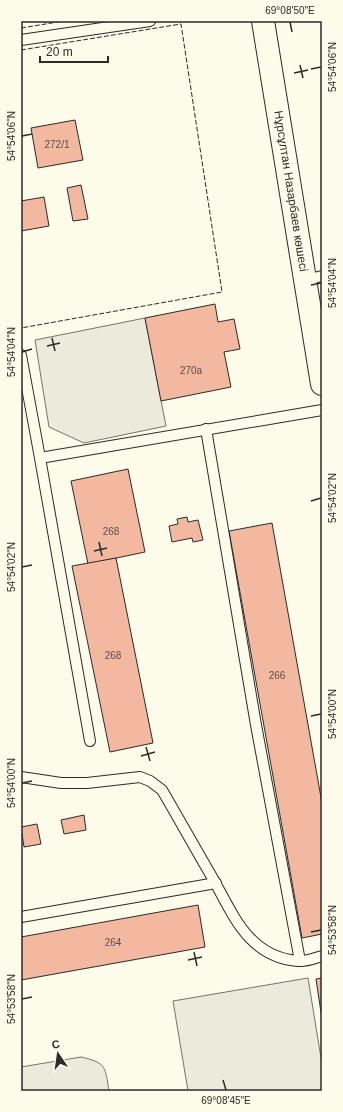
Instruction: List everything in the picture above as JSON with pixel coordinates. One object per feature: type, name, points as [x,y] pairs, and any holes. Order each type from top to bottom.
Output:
[{"type":"main road","name":"Нұрсұлтан Назарбаев көшесі","points":[[264,21],[314,278],[322,384]]},
{"type":"lane","points":[[21,40],[150,21]]},
{"type":"lane","points":[[21,355],[90,741]]},
{"type":"lane","points":[[40,458],[322,410]]},
{"type":"lane","points":[[206,429],[256,725],[300,961]]},
{"type":"lane","points":[[21,777],[61,783],[86,783],[140,777],[150,781],[162,790],[216,883],[226,905],[249,938],[261,948],[277,957],[300,961],[322,956]]},
{"type":"lane","points":[[21,917],[216,883]]},
{"type":"shaded area","points":[[145,318],[166,426],[84,443],[49,427],[35,340]]},
{"type":"shaded area","points":[[308,978],[322,1064],[322,1091],[188,1091],[173,1001]]},
{"type":"shaded area","points":[[81,1057],[96,1061],[103,1067],[107,1076],[109,1091],[21,1091],[21,1067]]},
{"type":"building","points":[[75,120],[83,160],[38,168],[31,128]]},
{"type":"building","points":[[81,185],[88,219],[73,221],[67,188]]},
{"type":"building","points":[[44,197],[49,226],[21,231],[21,201]]},
{"type":"building","points":[[215,304],[218,322],[234,319],[240,349],[224,352],[231,387],[161,401],[145,318]]},
{"type":"building","points":[[128,469],[145,552],[88,564],[71,481]]},
{"type":"building","points":[[187,517],[188,522],[198,520],[203,540],[193,542],[192,538],[172,542],[169,526],[178,524],[177,519]]},
{"type":"building","points":[[272,523],[322,803],[322,934],[302,938],[229,531]]},
{"type":"building","points":[[116,558],[153,743],[110,752],[72,566]]},
{"type":"building","points":[[84,815],[86,830],[64,834],[61,820]]},
{"type":"building","points":[[37,824],[41,844],[24,847],[21,827]]},
{"type":"building","points":[[198,905],[205,947],[21,980],[21,937]]},
{"type":"building","points":[[322,978],[322,1019],[316,979]]},
{"type":"fence","points":[[21,28],[64,21]]},
{"type":"fence","points":[[21,50],[181,24],[222,292],[21,328]]}]
